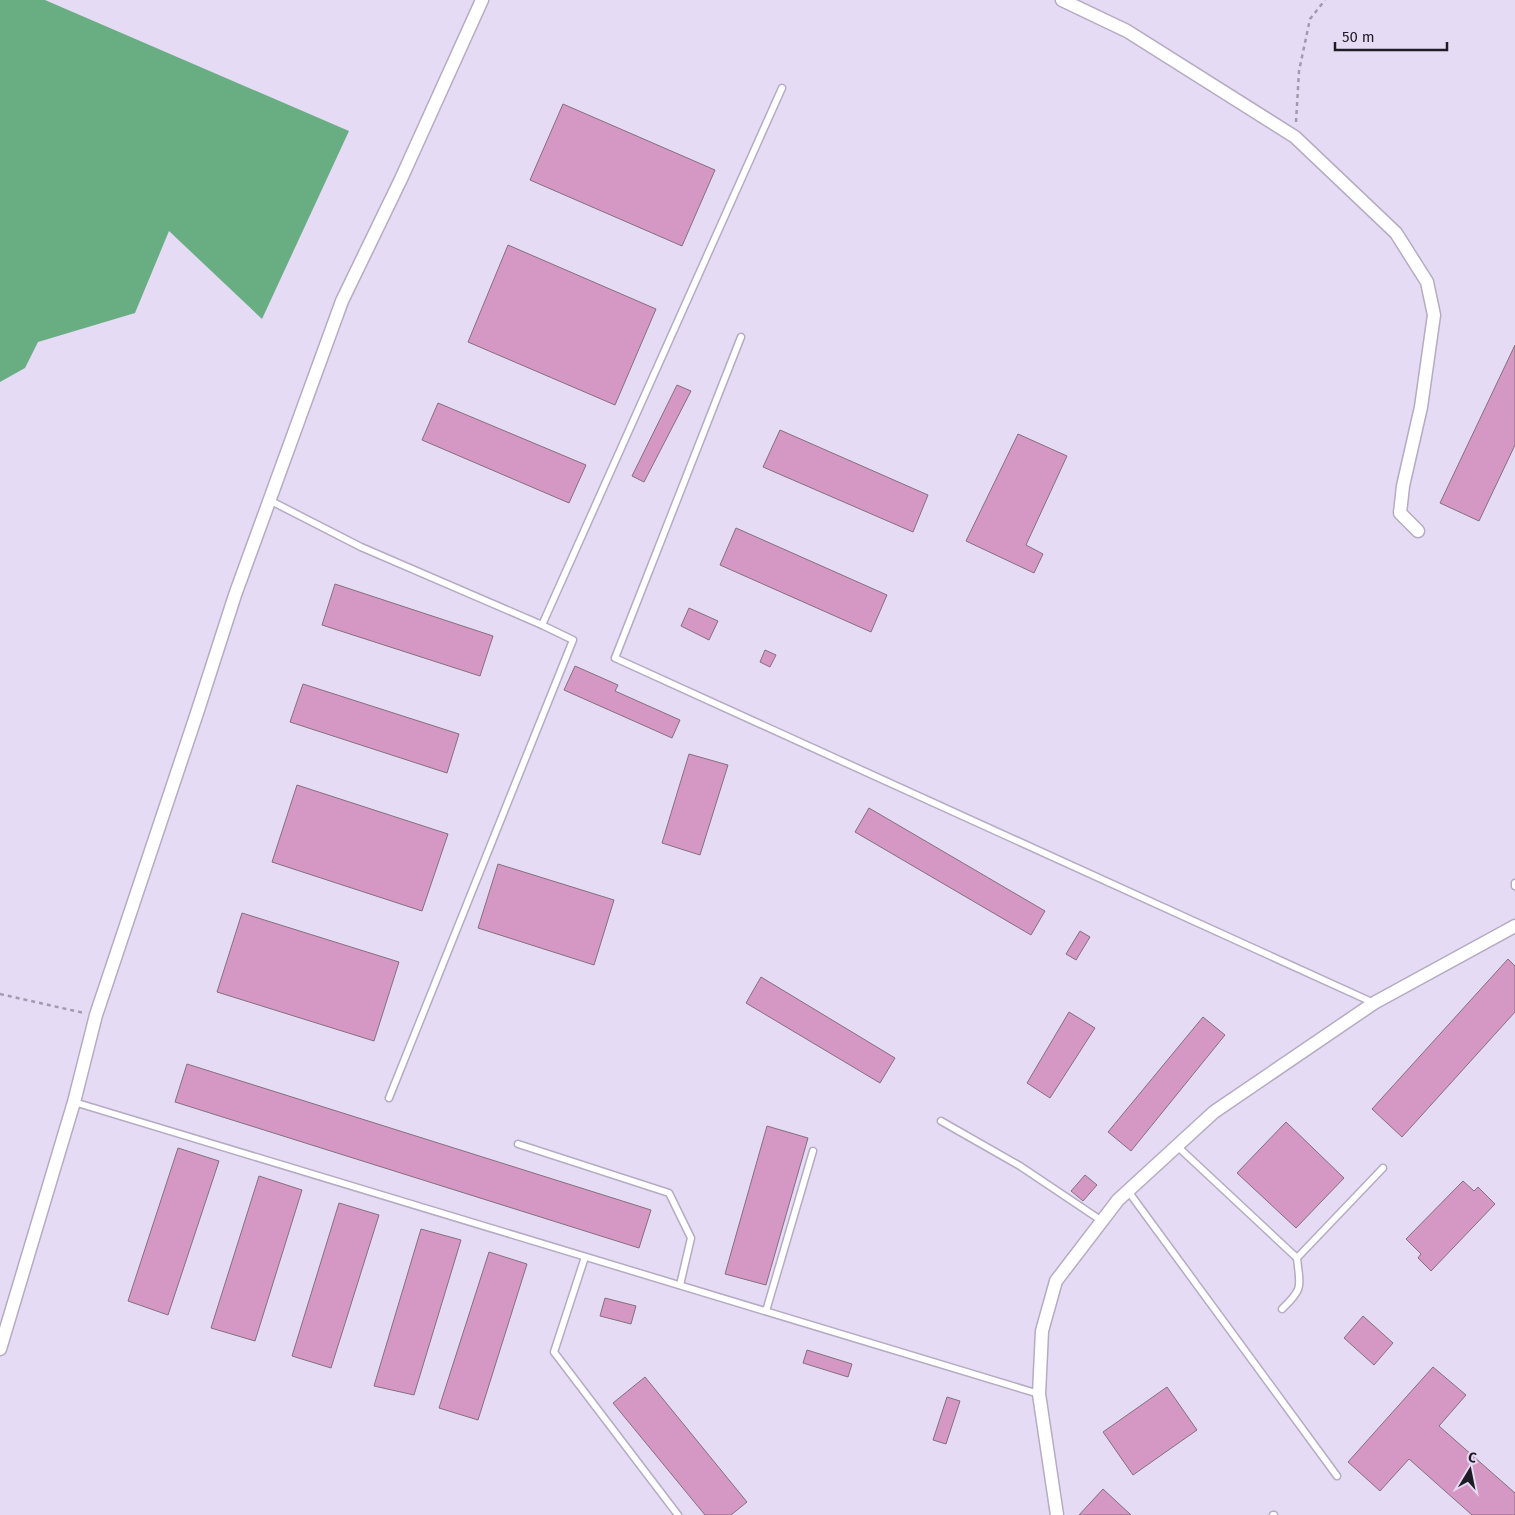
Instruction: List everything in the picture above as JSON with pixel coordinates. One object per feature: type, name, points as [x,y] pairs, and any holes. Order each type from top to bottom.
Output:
[{"type":"street","points":[[0,1349],[74,1102],[96,1015],[198,710],[234,595],[342,301],[401,179],[482,0]]},
{"type":"street","points":[[1062,0],[1127,31],[1295,137],[1396,233],[1427,282],[1434,315],[1421,407],[1403,486],[1400,512],[1418,531]]},
{"type":"street","points":[[1057,1515],[1039,1394],[1042,1331],[1056,1281],[1102,1221],[1128,1191],[1214,1112],[1374,1003],[1515,926]]},
{"type":"lane","points":[[542,626],[782,88]]},
{"type":"lane","points":[[740,337],[615,658],[1374,1003]]},
{"type":"lane","points":[[269,500],[360,547],[573,640],[389,1098]]},
{"type":"lane","points":[[74,1102],[1039,1394]]},
{"type":"lane","points":[[941,1121],[1020,1166],[1102,1221]]},
{"type":"lane","points":[[518,1144],[669,1193],[691,1238],[680,1286]]},
{"type":"lane","points":[[1177,1146],[1297,1258],[1300,1286],[1298,1294],[1282,1309]]},
{"type":"lane","points":[[766,1311],[813,1151]]},
{"type":"lane","points":[[1297,1258],[1382,1168]]},
{"type":"lane","points":[[1128,1191],[1337,1476]]},
{"type":"lane","points":[[585,1257],[554,1352],[678,1515]]},
{"type":"path","points":[[1295,137],[1299,71],[1310,18],[1325,0]]},
{"type":"path","points":[[0,994],[96,1015]]},
{"type":"green space","points":[[0,0],[45,0],[349,131],[262,319],[169,231],[135,313],[38,342],[25,368],[0,382]]},
{"type":"building","points":[[563,104],[715,170],[682,246],[530,180]]},
{"type":"building","points":[[508,245],[656,309],[615,405],[468,342]]},
{"type":"building","points":[[1515,345],[1515,445],[1479,521],[1440,503]]},
{"type":"building","points":[[677,385],[691,391],[644,482],[632,476]]},
{"type":"building","points":[[438,403],[586,465],[569,503],[422,440]]},
{"type":"building","points":[[780,430],[928,495],[913,532],[763,467]]},
{"type":"building","points":[[1018,434],[1067,456],[1026,545],[1043,554],[1034,573],[966,541]]},
{"type":"building","points":[[736,528],[887,595],[871,632],[720,565]]},
{"type":"building","points":[[335,584],[493,636],[480,676],[322,625]]},
{"type":"building","points":[[689,608],[718,621],[709,640],[681,626]]},
{"type":"building","points":[[765,650],[776,655],[770,667],[760,662]]},
{"type":"building","points":[[575,666],[618,685],[615,691],[680,720],[672,738],[564,690]]},
{"type":"building","points":[[303,684],[459,734],[447,773],[290,722]]},
{"type":"building","points":[[689,754],[728,765],[700,855],[662,843]]},
{"type":"building","points":[[297,785],[448,834],[422,911],[272,862]]},
{"type":"building","points":[[869,808],[1045,911],[1031,935],[855,832]]},
{"type":"building","points":[[498,864],[614,900],[594,965],[478,928]]},
{"type":"building","points":[[242,913],[399,962],[374,1041],[217,992]]},
{"type":"building","points":[[1080,931],[1090,937],[1076,960],[1066,954]]},
{"type":"building","points":[[1508,959],[1515,966],[1515,1012],[1402,1137],[1372,1109]]},
{"type":"building","points":[[761,977],[895,1058],[880,1083],[746,1003]]},
{"type":"building","points":[[1069,1012],[1095,1028],[1050,1098],[1027,1083]]},
{"type":"building","points":[[1203,1017],[1225,1035],[1131,1151],[1108,1132]]},
{"type":"building","points":[[187,1064],[651,1210],[639,1248],[175,1102]]},
{"type":"building","points":[[1286,1122],[1344,1178],[1296,1228],[1237,1173]]},
{"type":"building","points":[[767,1126],[808,1138],[766,1285],[725,1274]]},
{"type":"building","points":[[178,1148],[219,1161],[168,1315],[128,1301]]},
{"type":"building","points":[[1085,1175],[1097,1185],[1083,1201],[1071,1191]]},
{"type":"building","points":[[259,1176],[302,1190],[255,1341],[211,1328]]},
{"type":"building","points":[[1463,1181],[1474,1191],[1478,1187],[1495,1204],[1431,1271],[1418,1258],[1421,1254],[1406,1239]]},
{"type":"building","points":[[339,1203],[379,1215],[331,1368],[292,1356]]},
{"type":"building","points":[[421,1229],[461,1240],[414,1395],[374,1386]]},
{"type":"building","points":[[489,1252],[527,1264],[478,1420],[439,1408]]},
{"type":"building","points":[[605,1298],[636,1306],[631,1324],[600,1316]]},
{"type":"building","points":[[1363,1316],[1393,1343],[1374,1365],[1344,1338]]},
{"type":"building","points":[[807,1350],[852,1364],[848,1377],[803,1363]]},
{"type":"building","points":[[1433,1367],[1466,1395],[1439,1426],[1515,1493],[1515,1515],[1472,1515],[1409,1459],[1380,1491],[1348,1462]]},
{"type":"building","points":[[645,1377],[747,1502],[731,1515],[705,1515],[613,1403]]},
{"type":"building","points":[[1167,1387],[1197,1430],[1133,1475],[1103,1432]]},
{"type":"building","points":[[947,1397],[960,1401],[946,1444],[933,1440]]},
{"type":"building","points":[[1103,1489],[1131,1515],[1079,1515]]}]
